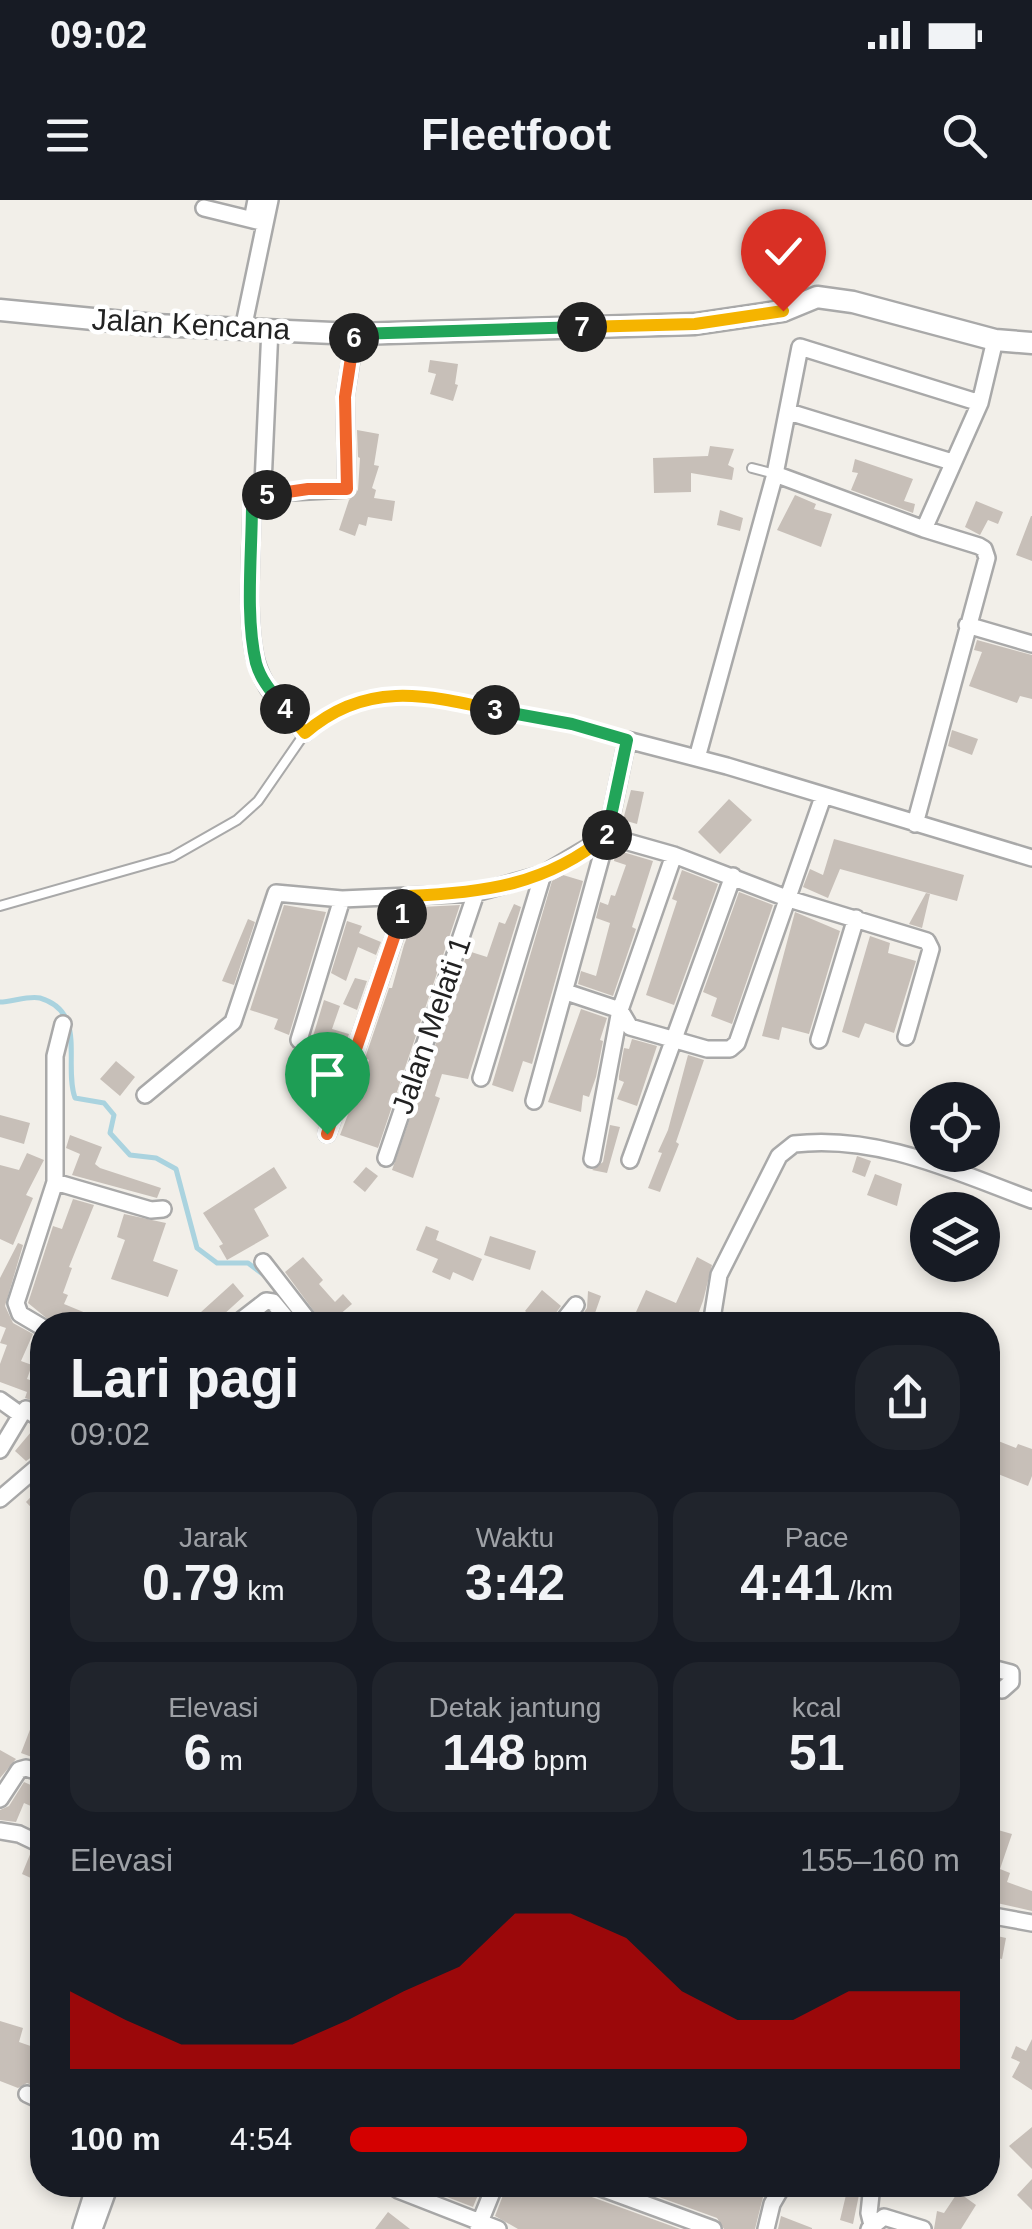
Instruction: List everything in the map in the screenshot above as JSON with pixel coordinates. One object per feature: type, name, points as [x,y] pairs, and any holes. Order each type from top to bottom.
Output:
[{"type":"street","points":[[243,330],[258,221],[256,200]]},
{"type":"street","points":[[258,221],[270,200]]},
{"type":"street","points":[[204,208],[258,221]]},
{"type":"street","name":"Jalan Kencana","points":[[0,310],[243,330],[355,334],[695,324],[783,311],[817,297],[853,302],[995,340],[1032,343]]},
{"type":"street","points":[[270,328],[263,484],[252,504],[256,666],[267,687],[305,733]]},
{"type":"street","points":[[257,499],[286,492],[347,489],[345,397],[355,334]]},
{"type":"street","points":[[924,528],[980,403],[995,340]]},
{"type":"street","points":[[697,758],[775,474],[800,347],[980,403]]},
{"type":"street","points":[[789,412],[952,462]]},
{"type":"street","points":[[775,474],[979,546],[986,552],[915,824]]},
{"type":"street","points":[[967,626],[1032,644]]},
{"type":"street","points":[[534,1101],[566,992],[627,740],[1032,858]]},
{"type":"street","points":[[566,992],[620,1010],[630,1027],[707,1049],[730,1049],[737,1043],[822,797]]},
{"type":"street","points":[[145,1095],[233,1022],[273,896],[281,892],[342,900],[476,893],[543,874],[606,836],[674,855],[789,899],[931,944],[906,1037]]},
{"type":"street","points":[[592,1159],[620,1010],[674,855]]},
{"type":"street","points":[[482,1078],[543,874]]},
{"type":"street","points":[[630,1160],[732,876]]},
{"type":"street","name":"Jalan Melati 1","points":[[386,1158],[476,893]]},
{"type":"street","points":[[327,1134],[408,896]]},
{"type":"street","points":[[299,1040],[342,900]]},
{"type":"street","points":[[819,1040],[856,918]]},
{"type":"street","points":[[30,1319],[20,1314],[17,1293],[55,1182],[55,1056],[64,1024]]},
{"type":"street","points":[[713,1312],[720,1275],[779,1156],[794,1144],[860,1146],[903,1153],[1032,1200]]},
{"type":"street","points":[[55,1182],[151,1210],[163,1208]]},
{"type":"street","points":[[263,1262],[302,1312]]},
{"type":"street","points":[[251,1312],[266,1301],[273,1302],[281,1312]]},
{"type":"street","points":[[570,1312],[576,1305]]},
{"type":"street","points":[[0,1400],[21,1415]]},
{"type":"street","points":[[0,1450],[21,1415],[26,1409],[30,1412]]},
{"type":"street","points":[[0,1500],[30,1474]]},
{"type":"street","points":[[1000,1670],[1011,1673],[1011,1682],[1000,1686]]},
{"type":"street","points":[[0,1799],[19,1770],[30,1769]]},
{"type":"street","points":[[0,1831],[30,1839]]},
{"type":"street","points":[[1000,1917],[1032,1924]]},
{"type":"street","points":[[81,2229],[91,2197]]},
{"type":"street","points":[[94,2229],[106,2197]]},
{"type":"street","points":[[414,2197],[478,2226],[498,2229]]},
{"type":"street","points":[[478,2226],[491,2197]]},
{"type":"street","points":[[626,2197],[714,2229]]},
{"type":"street","points":[[766,2229],[776,2197]]},
{"type":"street","points":[[870,2227],[871,2197]]},
{"type":"street","points":[[870,2227],[884,2217],[922,2229]]},
{"type":"lane","points":[[752,468],[775,474]]},
{"type":"lane","points":[[0,906],[172,857],[237,820],[258,801],[305,733],[332,713],[371,699],[411,693],[572,724],[627,740]]},
{"type":"building","points":[[430,360],[458,364],[453,401],[430,394],[436,374],[428,372]]},
{"type":"building","points":[[357,430],[379,434],[374,498],[395,501],[392,521],[368,517],[366,526],[359,524],[355,536],[339,530],[349,500],[358,490]]},
{"type":"building","points":[[710,446],[734,449],[728,465],[734,468],[732,480],[691,473],[691,492],[654,493],[653,458],[708,456]]},
{"type":"building","points":[[855,459],[913,479],[904,501],[915,504],[913,513],[851,490],[858,473],[852,472]]},
{"type":"building","points":[[795,495],[816,504],[814,509],[832,514],[821,547],[777,530]]},
{"type":"building","points":[[976,501],[1003,512],[998,524],[988,520],[980,535],[965,527]]},
{"type":"building","points":[[720,510],[743,518],[740,531],[717,525]]},
{"type":"building","points":[[1032,516],[1032,561],[1016,555]]},
{"type":"building","points":[[977,640],[1032,655],[1032,699],[1020,696],[1017,703],[969,686],[982,652],[974,650]]},
{"type":"building","points":[[952,730],[978,739],[972,755],[948,746]]},
{"type":"building","points":[[631,790],[644,792],[637,824],[623,820]]},
{"type":"building","points":[[729,799],[752,820],[720,854],[698,832]]},
{"type":"building","points":[[834,839],[964,875],[957,901],[840,869],[828,898],[803,887],[810,869],[823,875]]},
{"type":"building","points":[[616,850],[653,861],[632,927],[636,929],[613,996],[578,984],[581,971],[596,976],[610,923],[596,918],[600,902],[608,905],[611,895],[615,896],[626,865],[614,861]]},
{"type":"building","points":[[682,870],[718,884],[674,1005],[646,995],[677,901],[672,899]]},
{"type":"building","points":[[563,875],[583,881],[532,1064],[523,1061],[513,1092],[492,1085],[552,881]]},
{"type":"building","points":[[739,892],[773,905],[732,1024],[711,1016],[717,998],[703,992]]},
{"type":"building","points":[[926,893],[930,894],[922,928],[909,924]]},
{"type":"building","points":[[514,904],[521,907],[468,1079],[442,1074],[435,1096],[440,1098],[413,1178],[392,1170],[468,951],[487,957],[499,922],[505,924]]},
{"type":"building","points":[[284,905],[326,912],[289,1035],[274,1029],[278,1019],[250,1010]]},
{"type":"building","points":[[460,905],[378,1148],[340,1135],[369,1060],[365,1058],[404,945],[411,927],[416,929],[421,907]]},
{"type":"building","points":[[795,912],[840,931],[809,1034],[782,1027],[779,1040],[762,1036]]},
{"type":"building","points":[[248,919],[255,922],[234,985],[222,981]]},
{"type":"building","points":[[347,921],[362,926],[359,933],[381,942],[376,955],[358,947],[346,981],[331,973]]},
{"type":"building","points":[[870,936],[890,943],[888,953],[916,961],[894,1033],[865,1023],[859,1038],[842,1032]]},
{"type":"building","points":[[355,978],[367,981],[357,1010],[343,1004]]},
{"type":"building","points":[[324,1000],[340,1006],[332,1029],[349,1034],[343,1051],[325,1045],[320,1061],[307,1056]]},
{"type":"building","points":[[581,1009],[607,1018],[596,1077],[589,1097],[583,1095],[581,1112],[548,1102]]},
{"type":"building","points":[[632,1039],[657,1046],[637,1106],[617,1099],[624,1082],[619,1076],[624,1048],[629,1049]]},
{"type":"building","points":[[688,1055],[704,1060],[660,1192],[648,1188],[662,1153],[658,1152],[668,1130]]},
{"type":"building","points":[[116,1061],[135,1077],[120,1096],[100,1079]]},
{"type":"building","points":[[0,1115],[30,1123],[24,1144],[0,1137]]},
{"type":"building","points":[[610,1125],[620,1127],[607,1173],[592,1170],[603,1162]]},
{"type":"building","points":[[70,1135],[102,1147],[95,1164],[100,1168],[161,1188],[157,1198],[72,1175],[80,1154],[66,1148]]},
{"type":"building","points":[[27,1153],[44,1160],[26,1195],[33,1198],[13,1245],[0,1239],[0,1165],[19,1170]]},
{"type":"building","points":[[857,1156],[871,1161],[865,1177],[852,1172]]},
{"type":"building","points":[[274,1167],[287,1188],[254,1209],[269,1236],[227,1260],[219,1246],[223,1244],[203,1213]]},
{"type":"building","points":[[366,1167],[378,1176],[365,1192],[353,1182]]},
{"type":"building","points":[[875,1174],[902,1184],[897,1206],[867,1195]]},
{"type":"building","points":[[73,1199],[94,1205],[63,1293],[68,1295],[64,1304],[83,1312],[39,1312],[28,1303],[53,1226],[62,1229]]},
{"type":"building","points":[[124,1214],[166,1223],[153,1261],[178,1270],[168,1297],[111,1279],[125,1240],[117,1237]]},
{"type":"building","points":[[426,1226],[439,1231],[436,1240],[482,1259],[473,1281],[453,1272],[450,1280],[432,1272],[438,1259],[416,1250]]},
{"type":"building","points":[[490,1236],[536,1251],[530,1270],[484,1255]]},
{"type":"building","points":[[18,1243],[23,1245],[5,1306],[13,1323],[30,1332],[21,1361],[30,1364],[30,1400],[25,1398],[27,1392],[0,1382],[0,1364],[7,1345],[0,1343],[6,1328],[0,1326],[0,1278]]},
{"type":"building","points":[[303,1257],[335,1302],[343,1294],[352,1304],[343,1312],[314,1312],[285,1272]]},
{"type":"building","points":[[697,1257],[712,1265],[699,1312],[636,1312],[646,1290],[676,1303]]},
{"type":"building","points":[[233,1283],[244,1296],[226,1312],[201,1312]]},
{"type":"building","points":[[542,1290],[561,1306],[557,1312],[525,1311]]},
{"type":"building","points":[[588,1291],[601,1296],[595,1312],[584,1312]]},
{"type":"building","points":[[30,1433],[30,1458],[26,1461],[15,1451]]},
{"type":"building","points":[[1000,1442],[1032,1449],[1028,1486],[1000,1475]]},
{"type":"building","points":[[30,1730],[30,1756],[21,1753]]},
{"type":"building","points":[[0,1750],[16,1759],[0,1778]]},
{"type":"building","points":[[24,1782],[30,1785],[30,1806],[24,1803],[16,1822],[0,1820],[0,1810],[9,1806]]},
{"type":"building","points":[[1000,1831],[1012,1834],[1000,1869]]},
{"type":"building","points":[[30,1854],[30,1878],[22,1874]]},
{"type":"building","points":[[1000,1869],[1010,1873],[1007,1882],[1032,1891],[1032,1911],[1000,1904]]},
{"type":"building","points":[[1000,1937],[1006,1938],[1000,1959]]},
{"type":"building","points":[[0,2021],[23,2028],[19,2042],[30,2046],[30,2084],[18,2088],[0,2081]]},
{"type":"building","points":[[1032,2039],[1032,2090],[1012,2077],[1020,2062],[1011,2058],[1016,2046],[1026,2051]]},
{"type":"building","points":[[1032,2127],[1032,2169],[1009,2146]]},
{"type":"building","points":[[1032,2179],[1032,2210],[1017,2195]]},
{"type":"building","points":[[447,2197],[477,2197],[473,2207]]},
{"type":"building","points":[[502,2197],[592,2197],[680,2229],[518,2229],[495,2216]]},
{"type":"building","points":[[659,2197],[763,2197],[755,2229],[724,2229],[717,2218]]},
{"type":"building","points":[[846,2197],[859,2197],[853,2224],[840,2220]]},
{"type":"building","points":[[955,2197],[965,2197],[976,2205],[961,2229],[934,2229],[937,2211],[944,2213]]},
{"type":"building","points":[[388,2212],[410,2229],[375,2229]]},
{"type":"building","points":[[781,2216],[812,2228],[812,2229],[778,2229]]},
{"type":"waterway","points":[[0,1002],[36,997],[55,1005],[69,1027],[75,1098],[104,1103],[114,1115],[110,1133],[130,1155],[156,1158],[176,1169],[197,1248],[217,1263],[248,1263],[264,1275],[283,1299]]},
{"type":"route","points":[[327,1134],[408,896],[476,893],[512,885],[574,858],[606,836],[627,740],[572,724],[411,693],[371,699],[332,713],[305,733],[267,687],[256,666],[252,504],[272,493],[347,489],[345,397],[355,334],[513,327],[646,327],[783,311]]}]
